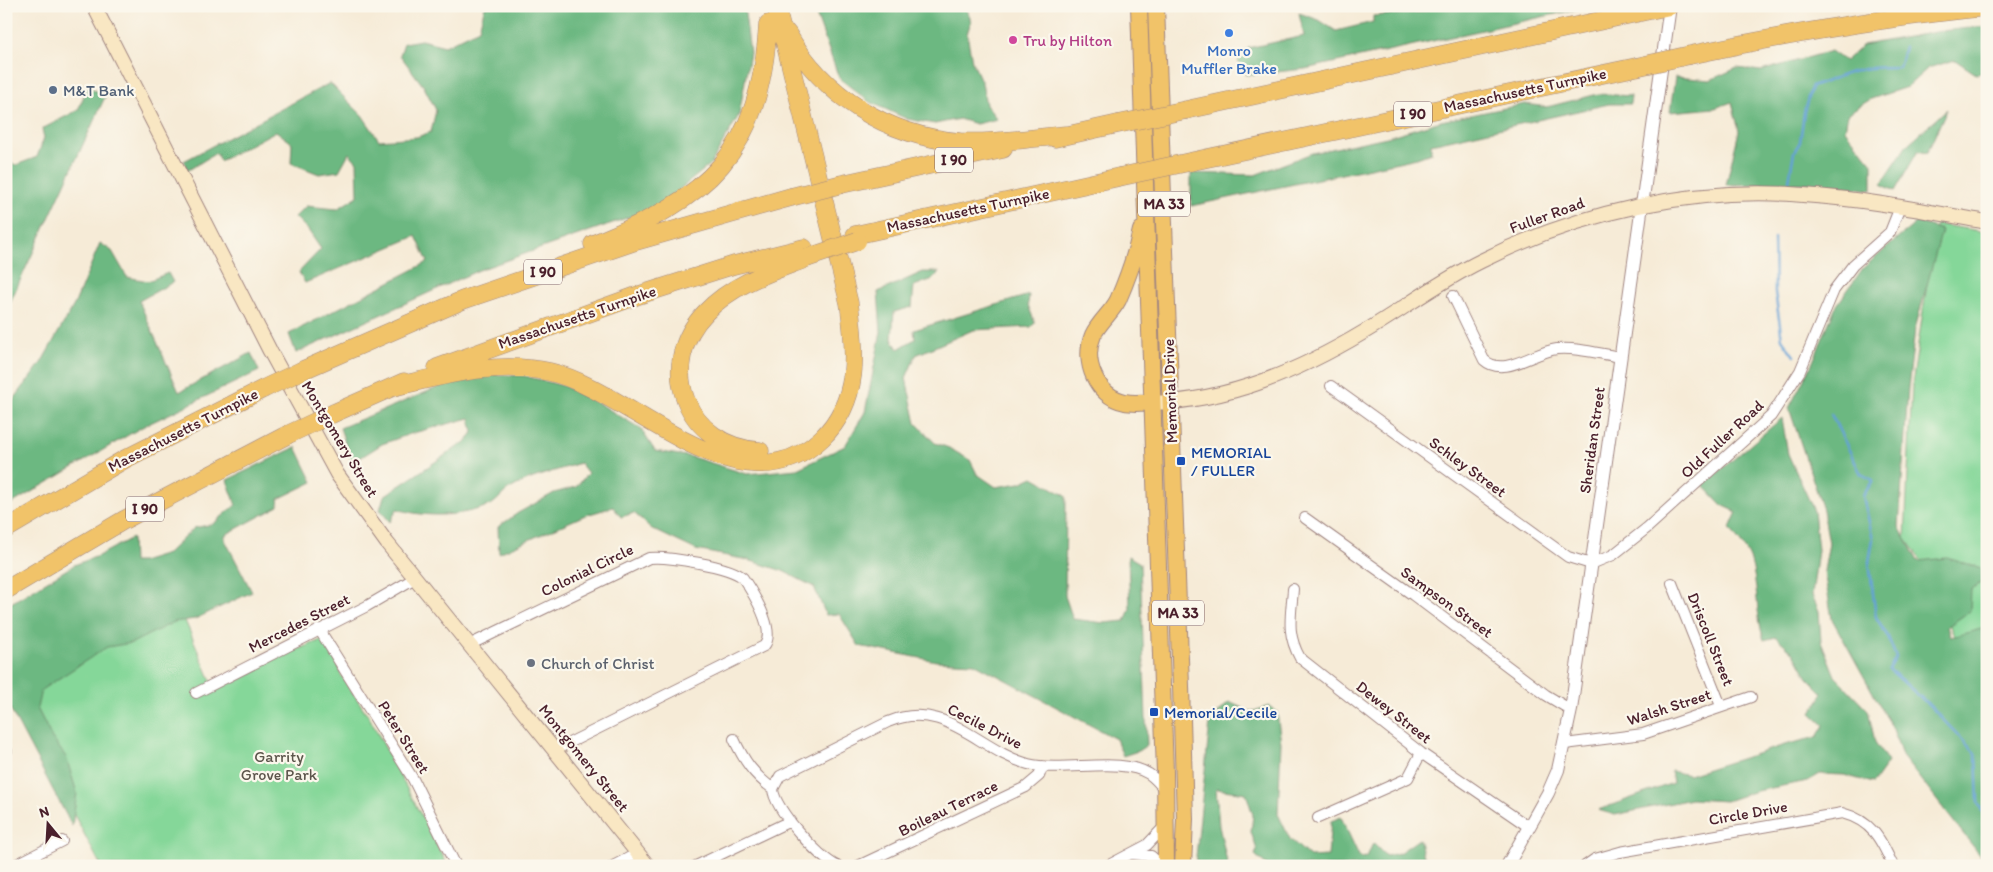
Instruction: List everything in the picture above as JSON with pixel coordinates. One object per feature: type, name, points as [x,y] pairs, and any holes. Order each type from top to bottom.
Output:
[{"type":"highway","points":[[764,6],[774,16],[814,71],[831,89],[855,106],[894,126],[924,136],[959,142],[989,142],[1066,135]]},
{"type":"highway","name":"Massachusetts Turnpike","points":[[6,529],[125,459],[303,370],[463,300],[636,241],[842,184],[1670,6]]},
{"type":"highway","name":"Massachusetts Turnpike","points":[[6,590],[124,520],[287,435],[334,413],[462,358],[636,296],[734,266],[806,253],[907,223],[1800,32],[1874,20],[1987,7]]},
{"type":"highway","points":[[774,16],[836,292],[844,336],[842,381],[828,414],[806,437],[794,444],[770,451],[743,450],[730,446],[715,438],[702,426],[689,407],[682,391],[680,373],[686,342],[705,313],[718,300],[741,285],[806,253]]},
{"type":"highway","points":[[463,300],[540,264],[644,223],[674,207],[699,188],[725,162],[743,134],[754,109],[766,62],[774,16]]},
{"type":"highway","points":[[393,387],[466,370],[489,367],[518,366],[551,372],[574,380],[694,446],[723,458],[764,463],[799,454],[816,444],[832,429],[842,413],[851,390],[855,369],[855,344],[848,303],[774,16]]},
{"type":"main road","name":"Montgomery Street","points":[[94,6],[321,445],[356,501],[415,578],[648,866]]},
{"type":"main road","name":"Memorial Drive","points":[[1139,6],[1166,791],[1166,866]]},
{"type":"main road","name":"Memorial Drive","points":[[1156,6],[1185,819],[1183,866]]},
{"type":"main road","name":"Fuller Road","points":[[1152,403],[1227,393],[1288,372],[1362,334],[1446,280],[1517,244],[1590,218],[1641,207],[1707,197],[1774,193],[1829,197],[1987,222]]},
{"type":"main road","points":[[1147,204],[1134,263],[1116,303],[1094,334],[1089,350],[1091,367],[1097,383],[1108,394],[1125,402],[1152,403]]},
{"type":"street","name":"Sheridan Street","points":[[1507,866],[1548,793],[1565,744],[1572,710],[1670,6]]},
{"type":"street","name":"Old Fuller Road","points":[[1592,564],[1613,554],[1647,528],[1771,416],[1800,371],[1834,290],[1853,265],[1890,232],[1900,207]]},
{"type":"street","points":[[1453,296],[1484,360],[1491,366],[1500,368],[1547,351],[1559,349],[1620,357]]},
{"type":"street","name":"Schley Street","points":[[1331,386],[1568,557],[1592,564]]},
{"type":"street","name":"Sampson Street","points":[[1306,518],[1413,595],[1546,695],[1572,710]]},
{"type":"street","name":"Colonial Circle","points":[[469,645],[649,558],[669,558],[700,564],[736,574],[743,578],[768,629],[768,640],[764,646],[555,750]]},
{"type":"street","name":"Mercedes Street","points":[[196,693],[367,606],[415,578]]},
{"type":"street","name":"Driscoll Street","points":[[1672,583],[1721,706]]},
{"type":"street","name":"Dewey Street","points":[[1293,590],[1291,642],[1300,658],[1421,752],[1529,827]]},
{"type":"street","name":"Peter Street","points":[[319,629],[413,779],[456,866]]},
{"type":"street","name":"Walsh Street","points":[[1565,744],[1643,734],[1751,697]]},
{"type":"street","name":"Cecile Drive","points":[[773,789],[780,776],[888,722],[913,715],[935,717],[946,721],[1004,754],[1029,764],[1043,766],[1127,766],[1149,774],[1166,791]]},
{"type":"street","points":[[734,739],[743,758],[757,778],[773,789],[775,800],[790,821],[822,856],[838,866]]},
{"type":"street","points":[[1318,818],[1408,778],[1421,752]]},
{"type":"street","name":"Boileau Terrace","points":[[858,866],[1026,787],[1039,776],[1043,766]]},
{"type":"street","name":"Circle Drive","points":[[1585,866],[1595,859],[1620,852],[1842,813],[1854,816],[1869,824],[1894,866]]},
{"type":"street","points":[[696,866],[790,821]]},
{"type":"street","points":[[1109,865],[1134,854],[1153,840],[1167,824]]},
{"type":"street","points":[[13,866],[62,841]]},
{"type":"street","points":[[614,866],[638,853]]},
{"type":"street","points":[[1134,854],[1148,854],[1162,866]]},
{"type":"green space","points":[[485,6],[744,6],[750,53],[739,115],[711,164],[658,207],[479,270],[296,353],[289,334],[428,262],[416,236],[305,283],[299,272],[321,249],[308,230],[295,217],[306,206],[337,209],[358,196],[357,162],[349,153],[339,171],[319,174],[291,163],[292,143],[276,131],[220,161],[216,153],[187,171],[184,161],[330,83],[362,115],[379,140],[417,137],[431,132],[436,110],[424,87],[400,55],[404,43],[421,40],[445,46],[479,29]]},
{"type":"green space","points":[[813,6],[966,6],[971,21],[967,34],[972,61],[982,83],[986,105],[997,119],[976,124],[959,119],[935,124],[907,119],[868,101],[839,78]]},
{"type":"green space","points":[[1439,6],[1592,6],[1305,69],[1246,75],[1238,61],[1248,48],[1304,36],[1299,13],[1319,20],[1336,31],[1373,22],[1373,16],[1420,12]]},
{"type":"green space","points":[[1987,26],[1987,72],[1976,74],[1955,60],[1928,68],[1907,87],[1871,99],[1848,113],[1845,130],[1872,163],[1872,190],[1810,183],[1726,185],[1739,131],[1732,102],[1715,108],[1670,112],[1675,77],[1710,80],[1737,68],[1761,71],[1831,51],[1845,61],[1863,45],[1941,31]]},
{"type":"green space","points":[[88,86],[105,97],[6,311],[6,162],[16,165],[37,157],[44,138],[42,129],[78,110]]},
{"type":"green space","points":[[1598,94],[1631,96],[1630,104],[1609,104],[1431,144],[1431,153],[1417,158],[1191,206],[1191,173],[1255,175],[1312,153],[1387,137],[1441,121],[1525,104],[1547,107]]},
{"type":"green space","points":[[1947,109],[1927,153],[1918,151],[1895,191],[1881,184],[1907,145]]},
{"type":"green space","points":[[1917,222],[1942,230],[1915,329],[1908,388],[1899,527],[1918,561],[1947,558],[1984,569],[1987,579],[1971,589],[1970,611],[1947,627],[1951,637],[1985,628],[1987,635],[1987,864],[1902,756],[1893,729],[1832,619],[1824,571],[1829,543],[1823,510],[1789,408],[1812,364],[1835,308],[1863,268]]},
{"type":"green space","points":[[1936,224],[1987,232],[1987,661],[1957,643],[1924,564],[1905,538],[1912,385]]},
{"type":"green space","points":[[100,243],[112,251],[127,277],[148,281],[168,273],[173,282],[139,301],[179,392],[251,353],[259,371],[142,427],[6,507],[6,410],[41,363],[75,303]]},
{"type":"green space","points":[[923,272],[939,272],[933,279],[914,286],[912,307],[894,312],[892,339],[898,349],[915,339],[914,330],[1029,295],[1028,305],[1035,323],[1031,327],[973,330],[916,355],[906,378],[916,423],[935,443],[949,448],[970,460],[977,474],[996,487],[1020,483],[1033,477],[1066,496],[1065,596],[1073,619],[1104,623],[1125,621],[1130,609],[1128,556],[1140,563],[1147,745],[1138,751],[1123,756],[1116,739],[974,663],[936,661],[859,646],[839,614],[826,615],[814,587],[783,571],[748,560],[696,550],[652,529],[634,513],[621,517],[613,507],[583,516],[499,553],[498,527],[518,513],[554,493],[576,487],[588,473],[580,463],[525,481],[508,490],[493,504],[479,509],[455,514],[432,515],[397,509],[390,522],[380,510],[384,496],[468,440],[473,432],[470,418],[413,433],[382,444],[352,463],[340,428],[446,384],[483,374],[525,376],[564,386],[605,407],[641,429],[655,451],[692,457],[747,474],[797,469],[845,446],[865,412],[881,332],[878,292]]},
{"type":"green space","points":[[1782,418],[1788,454],[1814,511],[1818,550],[1812,595],[1819,611],[1821,641],[1835,676],[1868,710],[1875,742],[1888,762],[1873,783],[1844,775],[1820,774],[1808,781],[1756,791],[1726,801],[1691,799],[1615,815],[1598,810],[1673,783],[1671,771],[1689,775],[1788,744],[1817,737],[1824,725],[1811,713],[1823,693],[1808,678],[1794,653],[1776,637],[1764,640],[1759,620],[1755,579],[1750,558],[1730,528],[1737,512],[1722,505],[1703,485]]},
{"type":"green space","points":[[296,447],[313,482],[278,499],[279,506],[225,535],[225,540],[252,592],[195,619],[174,622],[132,643],[107,647],[41,690],[37,708],[52,738],[66,757],[77,793],[72,826],[6,701],[6,606],[74,565],[98,556],[132,538],[133,562],[141,562],[167,554],[194,528],[213,524],[236,505],[227,480]]},
{"type":"green space","name":"Garrity Grove Park","points":[[177,602],[212,683],[329,637],[341,675],[369,717],[448,866],[101,866],[6,685],[6,679]]},
{"type":"green space","points":[[1229,702],[1251,712],[1269,706],[1277,712],[1281,743],[1278,814],[1290,839],[1310,857],[1328,856],[1331,821],[1341,817],[1360,858],[1367,857],[1373,843],[1386,856],[1399,853],[1419,839],[1426,863],[1441,861],[1448,866],[1268,866],[1255,855],[1257,850],[1251,832],[1253,815],[1246,793],[1216,789],[1219,826],[1228,866],[1195,866],[1210,722]]},
{"type":"waterway","points":[[1789,181],[1794,152],[1800,142],[1804,112],[1811,87],[1858,70],[1899,67],[1905,47]]},
{"type":"waterway","points":[[1774,239],[1775,292],[1782,339],[1794,356]]},
{"type":"waterway","points":[[1831,414],[1861,474],[1873,480],[1863,496],[1873,539],[1869,562],[1876,617],[1888,637],[1896,657],[1889,669],[1928,704],[1976,754],[1978,803],[1987,821]]},
{"type":"place","name":"Monro Muffler Brake","points":[[1229,33]]},
{"type":"place","name":"Tru by Hilton","points":[[1013,40]]},
{"type":"place","name":"M&T Bank","points":[[53,90]]},
{"type":"place","name":"MEMORIAL / FULLER","points":[[1181,461]]},
{"type":"place","name":"Church of Christ","points":[[531,663]]},
{"type":"place","name":"Memorial/Cecile","points":[[1154,712]]}]
